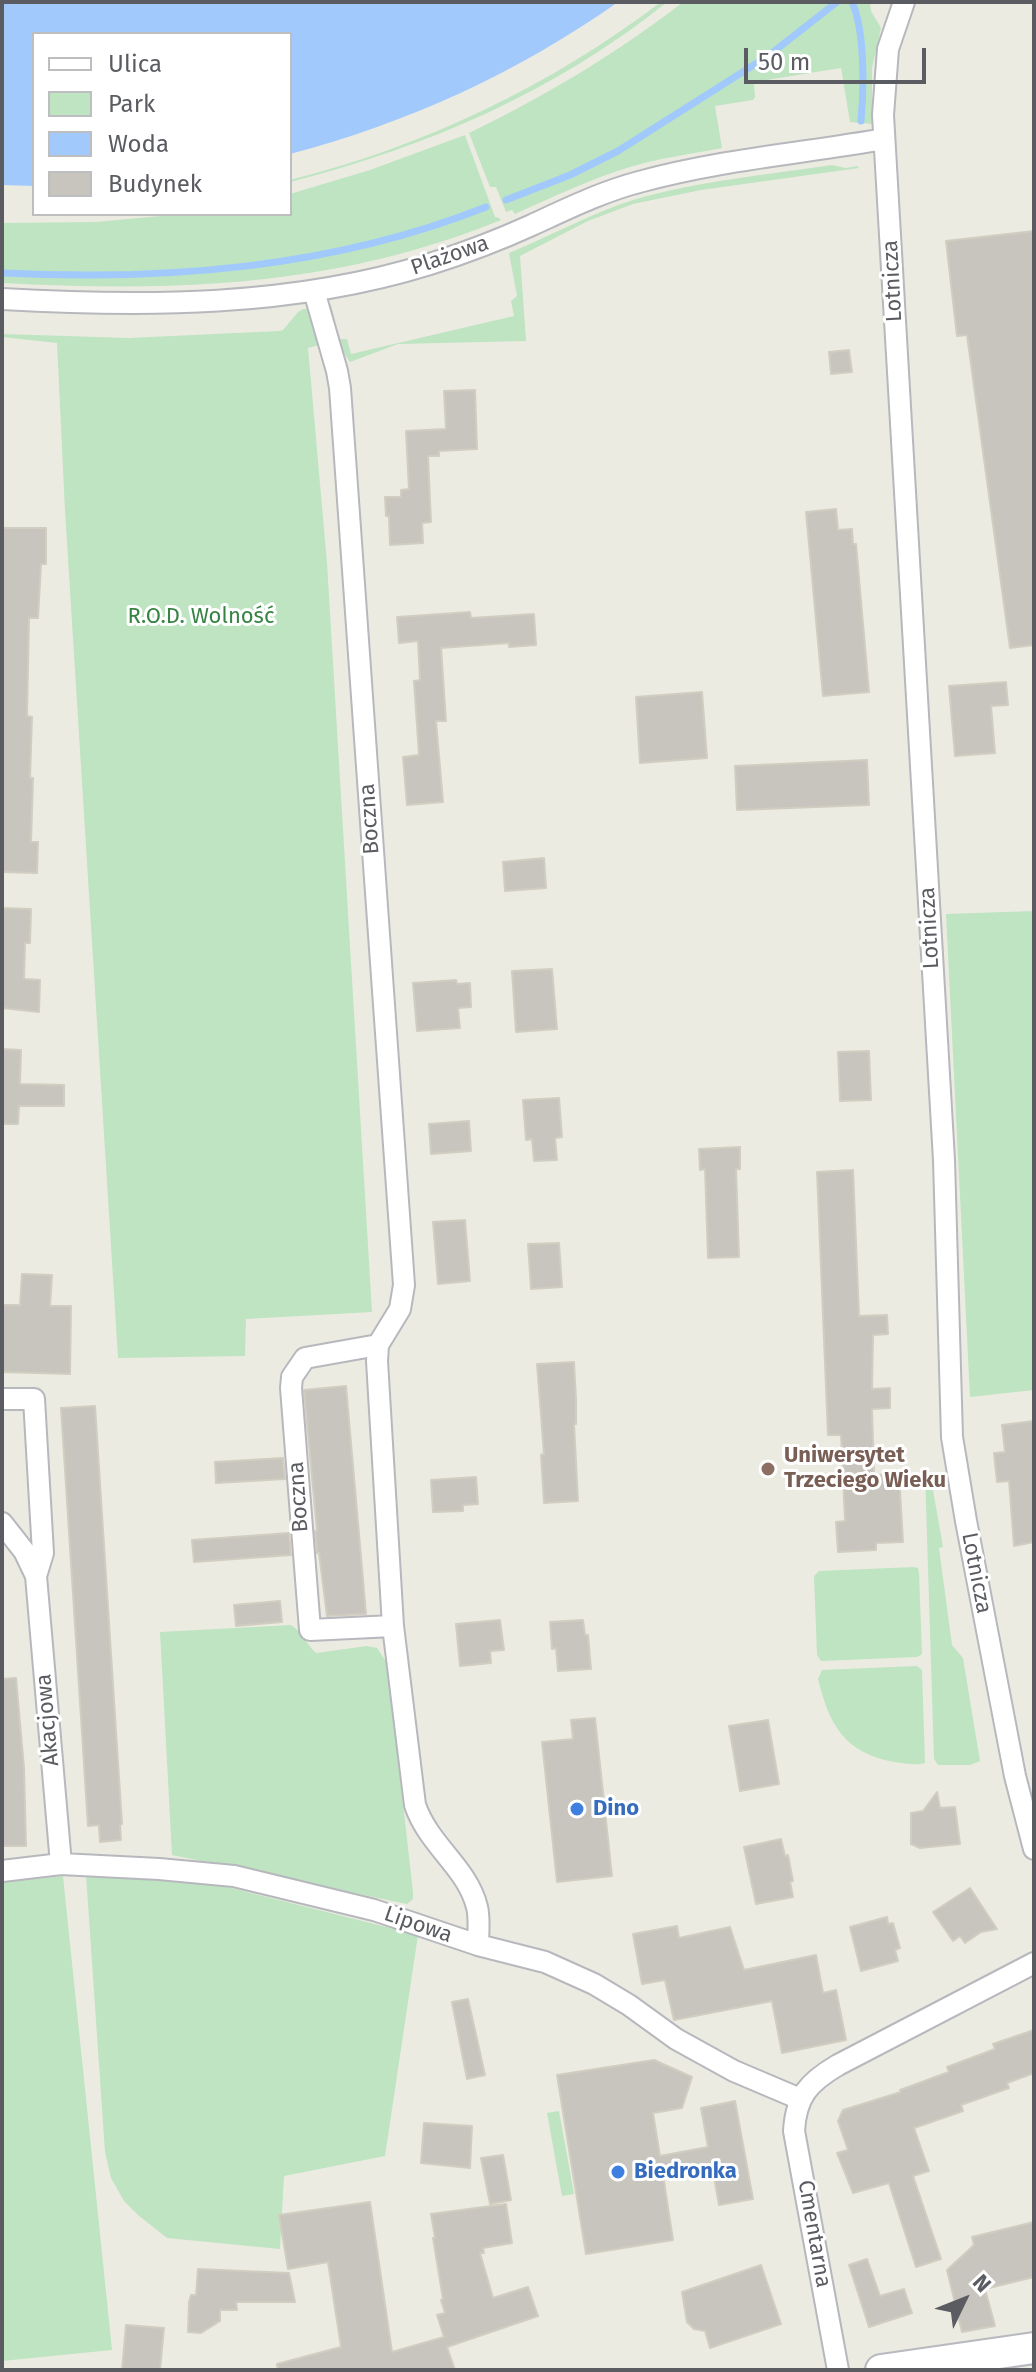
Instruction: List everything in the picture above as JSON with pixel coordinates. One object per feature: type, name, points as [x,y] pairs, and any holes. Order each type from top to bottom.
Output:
[{"type":"main road","points":[[881,2370],[1034,2348]]},
{"type":"street","name":"Lotnicza","points":[[904,2],[891,39],[885,71],[884,139],[944,1148],[952,1437],[1015,1776],[1034,1849]]},
{"type":"street","name":"Plażowa","points":[[2,299],[167,302],[314,291],[380,278],[457,255],[577,203],[638,182],[683,171],[884,139]]},
{"type":"street","name":"Boczna","points":[[314,291],[340,388],[404,1285],[400,1309],[378,1345],[376,1377],[393,1626],[415,1805],[426,1831],[468,1885],[478,1910],[478,1945]]},
{"type":"street","name":"Boczna","points":[[378,1345],[305,1358],[292,1377],[291,1388],[310,1630],[393,1626]]},
{"type":"street","name":"Akacjowa","points":[[2,1399],[34,1399],[43,1553],[36,1576]]},
{"type":"street","name":"Akacjowa","points":[[4,1525],[24,1551],[36,1576],[61,1864]]},
{"type":"street","name":"Lipowa","points":[[2,1871],[61,1864],[234,1876],[374,1910],[478,1945],[545,1962],[594,1984],[676,2039],[734,2071],[800,2099]]},
{"type":"street","points":[[800,2099],[822,2074],[1034,1963]]},
{"type":"street","name":"Cmentarna","points":[[800,2099],[794,2131],[838,2370]]},
{"type":"green space","points":[[661,2],[667,2],[580,63],[488,113],[391,152],[292,181],[389,150],[484,110],[619,32]]},
{"type":"green space","points":[[683,2],[870,2],[871,11],[881,28],[872,68],[872,124],[850,122],[841,68],[754,82],[753,100],[715,106],[722,148],[630,167],[515,214],[512,210],[506,212],[496,187],[490,187],[469,133],[579,73]]},
{"type":"green space","points":[[465,135],[495,217],[501,220],[378,259],[317,272],[255,280],[131,286],[2,283],[2,223],[96,222],[160,216],[292,216],[292,193],[370,170]]},
{"type":"green space","points":[[832,165],[859,168],[701,190],[633,204],[588,221],[520,256],[526,341],[398,344],[350,362],[335,340],[327,306],[331,305],[339,339],[347,339],[351,354],[514,316],[511,301],[517,296],[509,253],[586,218],[657,193]]},
{"type":"green space","name":"R.O.D. Wolność","points":[[303,309],[307,309],[319,345],[308,348],[327,563],[372,1312],[246,1319],[245,1356],[118,1358],[57,343],[2,337],[2,334],[129,338],[279,331]]},
{"type":"green space","points":[[1034,911],[1034,1390],[970,1397],[946,914]]},
{"type":"green space","points":[[925,1473],[930,1473],[943,1547],[939,1548],[952,1645],[963,1658],[980,1761],[970,1765],[938,1765],[934,1759]]},
{"type":"green space","points":[[918,1568],[919,1573],[922,1654],[917,1657],[821,1661],[817,1655],[814,1576],[819,1571]]},
{"type":"green space","points":[[291,1625],[316,1653],[367,1646],[377,1648],[387,1663],[413,1892],[413,1899],[407,1904],[172,1855],[160,1632]]},
{"type":"green space","points":[[917,1666],[922,1670],[925,1763],[910,1764],[877,1758],[851,1744],[841,1734],[827,1710],[818,1679],[822,1670]]},
{"type":"green space","points":[[86,1875],[223,1886],[418,1935],[385,2156],[284,2176],[280,2249],[167,2238],[124,2201],[111,2178],[105,2152]]},
{"type":"green space","points":[[63,1876],[112,2350],[2,2361],[2,1882]]},
{"type":"green space","points":[[559,2111],[574,2194],[562,2196],[547,2113]]},
{"type":"water","points":[[2,2],[618,2],[542,51],[461,93],[377,127],[292,153],[292,32],[32,32],[32,186],[2,185]]},
{"type":"building","points":[[1034,231],[1034,645],[1010,648],[967,335],[957,336],[946,241]]},
{"type":"building","points":[[849,350],[852,372],[831,374],[829,352]]},
{"type":"building","points":[[475,390],[477,449],[439,451],[439,456],[428,456],[431,522],[422,523],[423,543],[390,545],[385,497],[401,497],[401,490],[409,489],[406,431],[446,429],[444,391]]},
{"type":"building","points":[[836,509],[838,530],[852,529],[853,544],[856,544],[869,692],[823,696],[806,512]]},
{"type":"building","points":[[2,528],[46,528],[46,564],[41,564],[38,618],[29,618],[27,716],[32,717],[31,842],[38,842],[37,873],[2,872]]},
{"type":"building","points":[[470,612],[471,618],[534,614],[536,645],[509,647],[509,643],[441,648],[446,721],[436,721],[443,802],[407,805],[403,757],[419,755],[414,681],[420,680],[418,641],[399,643],[397,617]]},
{"type":"building","points":[[1006,682],[1008,705],[991,706],[995,753],[955,756],[949,686]]},
{"type":"building","points":[[702,692],[707,758],[640,763],[636,697]]},
{"type":"building","points":[[867,760],[869,805],[737,810],[735,766]]},
{"type":"building","points":[[544,858],[546,888],[505,891],[503,862]]},
{"type":"building","points":[[2,908],[31,909],[30,943],[25,943],[24,979],[40,980],[39,1012],[2,1008]]},
{"type":"building","points":[[552,969],[557,1029],[516,1032],[512,971]]},
{"type":"building","points":[[456,980],[457,984],[470,983],[471,1007],[458,1008],[460,1028],[417,1031],[413,983]]},
{"type":"building","points":[[2,1049],[21,1050],[20,1084],[64,1085],[64,1106],[19,1106],[18,1124],[2,1124]]},
{"type":"building","points":[[869,1051],[871,1100],[840,1101],[838,1052]]},
{"type":"building","points":[[559,1098],[562,1137],[555,1138],[557,1160],[534,1161],[532,1139],[526,1140],[523,1100]]},
{"type":"building","points":[[469,1121],[471,1151],[431,1154],[429,1124]]},
{"type":"building","points":[[740,1147],[740,1169],[736,1169],[739,1257],[708,1258],[705,1169],[700,1170],[699,1149]]},
{"type":"building","points":[[853,1170],[859,1316],[887,1315],[888,1334],[873,1335],[872,1389],[890,1388],[890,1408],[872,1409],[874,1475],[899,1474],[903,1542],[876,1543],[876,1550],[838,1552],[836,1522],[845,1521],[841,1435],[828,1435],[817,1172]]},
{"type":"building","points":[[465,1220],[470,1281],[438,1284],[433,1222]]},
{"type":"building","points":[[559,1243],[562,1287],[531,1289],[528,1244]]},
{"type":"building","points":[[22,1274],[52,1275],[50,1306],[71,1306],[70,1374],[2,1372],[2,1305],[20,1305]]},
{"type":"building","points":[[574,1362],[578,1501],[544,1503],[541,1455],[544,1454],[537,1364]]},
{"type":"building","points":[[346,1386],[366,1614],[327,1616],[317,1553],[304,1390]]},
{"type":"building","points":[[95,1406],[122,1824],[121,1840],[100,1842],[99,1825],[88,1826],[61,1408]]},
{"type":"building","points":[[1034,1421],[1034,1542],[1014,1546],[1009,1481],[997,1482],[994,1453],[1005,1452],[1002,1425]]},
{"type":"building","points":[[283,1458],[285,1479],[216,1483],[215,1462]]},
{"type":"building","points":[[476,1477],[478,1504],[463,1505],[463,1511],[433,1512],[431,1480]]},
{"type":"building","points":[[289,1533],[291,1555],[194,1562],[192,1540]]},
{"type":"building","points":[[280,1601],[282,1622],[236,1626],[234,1605]]},
{"type":"building","points":[[500,1620],[504,1650],[490,1651],[491,1663],[460,1666],[456,1624]]},
{"type":"building","points":[[583,1620],[585,1635],[588,1635],[591,1669],[558,1671],[550,1622]]},
{"type":"building","points":[[16,1678],[24,1768],[26,1846],[2,1846],[2,1679]]},
{"type":"building","name":"Dino","points":[[595,1718],[612,1876],[557,1882],[542,1742],[573,1739],[571,1720]]},
{"type":"building","points":[[768,1720],[779,1784],[740,1791],[729,1726]]},
{"type":"building","points":[[937,1792],[940,1808],[955,1807],[960,1844],[920,1848],[911,1844],[911,1813],[923,1811]]},
{"type":"building","points":[[781,1839],[785,1856],[788,1855],[793,1897],[756,1904],[744,1847]]},
{"type":"building","points":[[970,1888],[997,1929],[981,1932],[965,1943],[960,1936],[953,1941],[933,1912]]},
{"type":"building","points":[[887,1917],[888,1924],[893,1923],[900,1948],[895,1950],[898,1961],[861,1971],[850,1927]]},
{"type":"building","points":[[677,1926],[679,1938],[730,1927],[744,1970],[816,1955],[823,1993],[836,1990],[846,2040],[782,2053],[772,2001],[674,2020],[665,1980],[642,1984],[633,1934]]},
{"type":"building","points":[[468,1999],[485,2075],[467,2079],[452,2002]]},
{"type":"building","points":[[1034,2030],[1034,2073],[1007,2083],[1009,2088],[961,2105],[963,2111],[914,2128],[929,2171],[913,2176],[941,2259],[916,2267],[889,2183],[853,2193],[837,2153],[848,2150],[838,2121],[843,2110],[901,2092],[949,2072],[947,2067],[995,2049],[993,2044]]},
{"type":"building","name":"Biedronka","points":[[654,2060],[692,2077],[682,2108],[653,2113],[660,2156],[708,2147],[701,2108],[735,2101],[753,2199],[719,2205],[712,2166],[663,2175],[673,2240],[586,2254],[557,2075]]},
{"type":"building","points":[[424,2123],[472,2126],[470,2168],[421,2163]]},
{"type":"building","points":[[503,2155],[511,2200],[490,2204],[481,2158]]},
{"type":"building","points":[[370,2202],[392,2352],[444,2337],[437,2315],[445,2313],[431,2214],[506,2204],[512,2243],[483,2248],[484,2253],[480,2253],[493,2298],[528,2287],[538,2316],[447,2347],[455,2370],[278,2370],[277,2364],[341,2347],[328,2262],[288,2269],[279,2215]]},
{"type":"building","points":[[1034,2222],[1034,2277],[985,2289],[995,2326],[962,2332],[947,2270],[974,2245],[972,2237]]},
{"type":"building","points":[[867,2259],[880,2296],[904,2289],[912,2313],[869,2327],[849,2265]]},
{"type":"building","points":[[761,2265],[781,2324],[710,2348],[705,2331],[694,2329],[687,2322],[682,2292]]},
{"type":"building","points":[[198,2269],[289,2273],[295,2302],[236,2302],[237,2310],[220,2310],[220,2321],[201,2333],[188,2332],[189,2302],[191,2295],[196,2295]]},
{"type":"building","points":[[126,2325],[164,2328],[160,2370],[122,2370]]},
{"type":"waterway","points":[[506,200],[570,175],[618,151],[768,56],[837,2]]},
{"type":"waterway","points":[[852,2],[861,44],[861,121]]},
{"type":"waterway","points":[[2,273],[125,275],[248,266],[368,244],[428,228],[486,207]]},
{"type":"place","name":"Uniwersytet Trzeciego Wieku","points":[[768,1469]]},
{"type":"place","name":"Dino","points":[[577,1809]]},
{"type":"place","name":"Biedronka","points":[[618,2172]]}]
